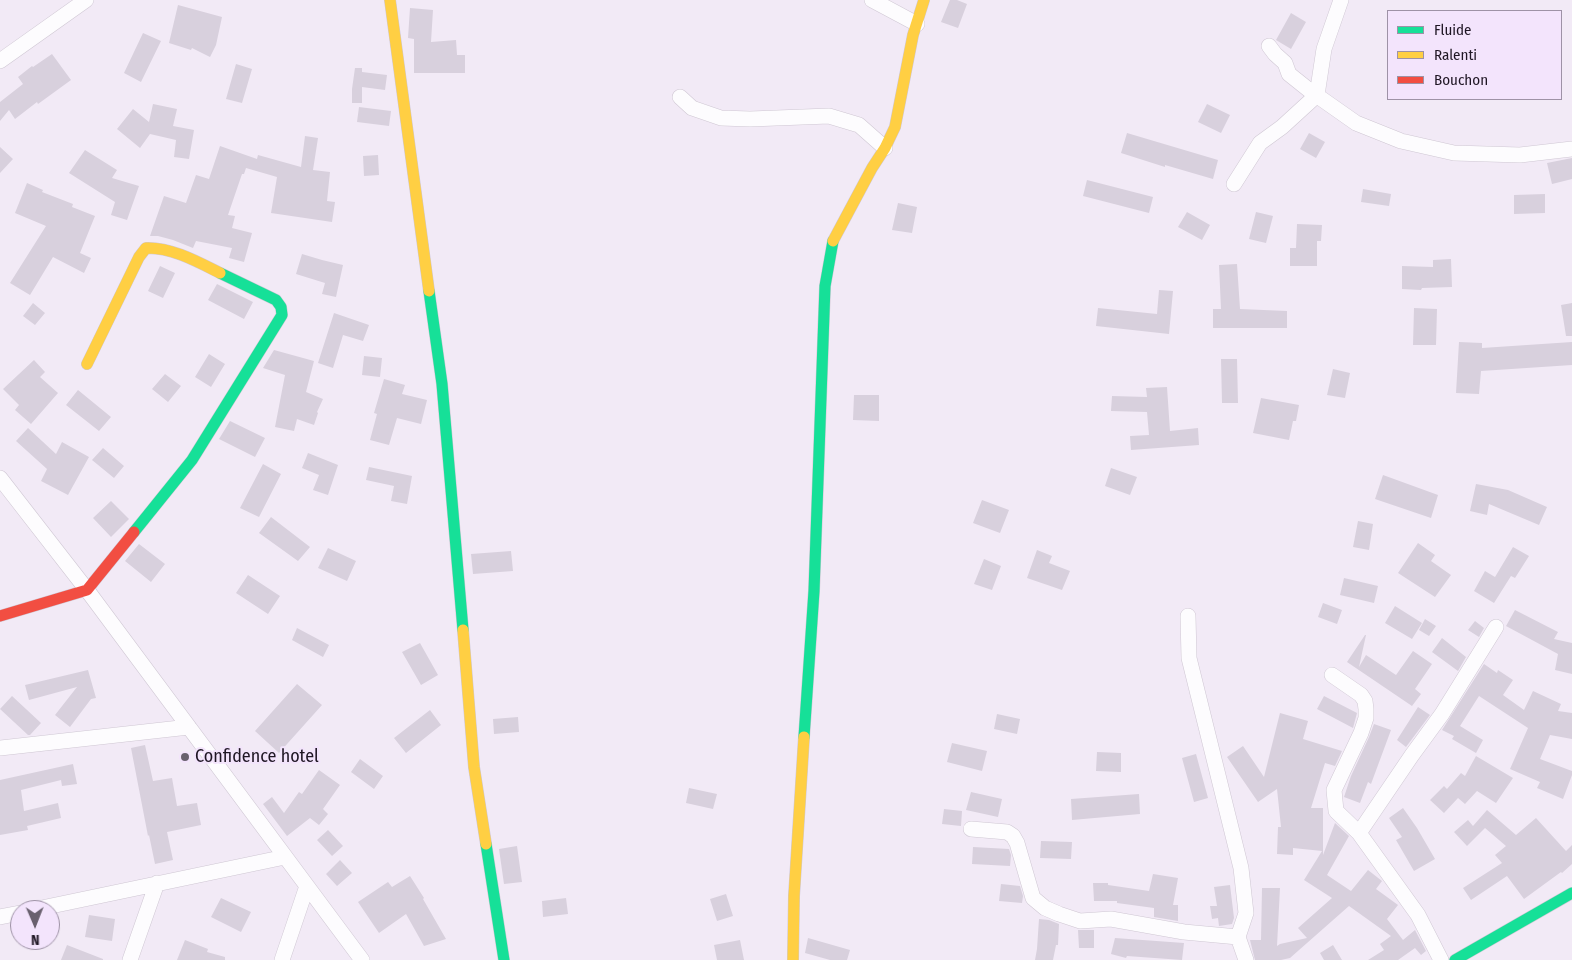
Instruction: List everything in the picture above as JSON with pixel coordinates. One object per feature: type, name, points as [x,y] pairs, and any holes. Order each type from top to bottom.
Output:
[{"type":"street","points":[[0,61],[86,0]]},
{"type":"street","points":[[390,0],[442,384],[474,767],[504,960]]},
{"type":"street","points":[[872,0],[917,24]]},
{"type":"street","points":[[793,960],[794,896],[814,592],[825,286],[833,241],[896,127],[917,24],[924,0]]},
{"type":"street","points":[[1234,184],[1260,143],[1282,127],[1317,95],[1324,49],[1341,0]]},
{"type":"street","points":[[1270,46],[1275,54],[1285,63],[1289,74],[1317,95],[1356,123],[1401,141],[1454,152],[1520,155],[1572,149]]},
{"type":"street","points":[[680,97],[692,108],[721,118],[750,119],[829,116],[859,124],[885,148]]},
{"type":"street","points":[[0,616],[87,590],[192,460],[282,315],[281,307],[276,300],[183,256],[153,246],[143,252],[127,279],[87,364]]},
{"type":"street","points":[[0,478],[87,590],[362,960]]},
{"type":"street","points":[[1188,616],[1189,658],[1241,868],[1246,913],[1238,937],[1246,960]]},
{"type":"street","points":[[1359,833],[1442,714],[1496,626]]},
{"type":"street","points":[[1332,674],[1361,695],[1366,710],[1366,718],[1361,734],[1334,790],[1336,812],[1359,833],[1418,915],[1441,960]]},
{"type":"street","points":[[0,748],[189,726]]},
{"type":"street","points":[[971,830],[1007,832],[1013,836],[1017,843],[1033,898],[1045,908],[1059,914],[1080,921],[1111,919],[1184,932],[1238,937]]},
{"type":"street","points":[[60,904],[285,857]]},
{"type":"street","points":[[130,960],[157,883]]},
{"type":"street","points":[[282,960],[307,886]]},
{"type":"street","points":[[1455,960],[1572,893]]},
{"type":"building","points":[[950,0],[957,0],[967,4],[958,28],[941,22]]},
{"type":"building","points":[[178,5],[222,17],[216,45],[210,57],[192,48],[191,50],[169,43]]},
{"type":"building","points":[[410,8],[433,10],[431,42],[456,40],[457,55],[465,55],[465,73],[414,73],[414,39],[408,38]]},
{"type":"building","points":[[1291,13],[1306,22],[1291,49],[1276,40]]},
{"type":"building","points":[[143,33],[161,41],[141,82],[124,73]]},
{"type":"building","points":[[52,54],[71,80],[15,119],[9,110],[0,121],[0,102],[23,84],[18,77]]},
{"type":"building","points":[[236,64],[252,69],[242,103],[226,99]]},
{"type":"building","points":[[355,68],[362,68],[362,72],[387,75],[385,90],[362,87],[362,103],[352,103]]},
{"type":"building","points":[[153,104],[177,109],[173,126],[194,130],[189,159],[174,157],[176,140],[150,134],[140,148],[117,129],[133,109],[149,122]]},
{"type":"building","points":[[1207,104],[1230,115],[1221,133],[1198,122]]},
{"type":"building","points":[[359,107],[391,111],[389,126],[357,122]]},
{"type":"building","points":[[1127,133],[1218,160],[1213,179],[1165,165],[1165,167],[1121,153]]},
{"type":"building","points":[[1309,133],[1325,142],[1316,158],[1300,149]]},
{"type":"building","points":[[305,136],[318,138],[313,170],[330,172],[327,201],[335,202],[332,222],[271,213],[277,177],[246,168],[244,174],[242,174],[228,215],[235,216],[232,228],[252,233],[244,262],[229,258],[232,248],[196,241],[193,248],[173,240],[150,236],[164,196],[186,203],[196,175],[209,179],[220,146],[257,159],[258,155],[301,167]]},
{"type":"building","points":[[0,147],[13,159],[0,173]]},
{"type":"building","points":[[85,150],[117,170],[112,178],[139,186],[127,220],[111,215],[115,202],[69,173]]},
{"type":"building","points":[[378,155],[379,175],[364,176],[363,156]]},
{"type":"building","points":[[1572,158],[1572,179],[1552,184],[1547,163]]},
{"type":"building","points":[[1087,180],[1153,197],[1149,213],[1083,196]]},
{"type":"building","points":[[27,183],[43,190],[42,192],[73,204],[72,207],[95,216],[80,253],[91,258],[84,273],[53,257],[30,295],[10,283],[46,226],[15,213]]},
{"type":"building","points":[[1363,189],[1391,194],[1389,206],[1361,202]]},
{"type":"building","points":[[1545,194],[1545,213],[1514,214],[1514,195]]},
{"type":"building","points":[[898,203],[917,207],[912,233],[892,230]]},
{"type":"building","points":[[1187,212],[1210,225],[1202,240],[1178,227]]},
{"type":"building","points":[[1256,212],[1273,216],[1266,243],[1249,239]]},
{"type":"building","points":[[1297,224],[1322,225],[1321,241],[1317,241],[1317,266],[1290,266],[1290,248],[1296,248]]},
{"type":"building","points":[[302,254],[343,265],[336,297],[322,294],[325,283],[296,274]]},
{"type":"building","points":[[1451,259],[1452,287],[1422,288],[1421,290],[1402,289],[1402,266],[1433,267],[1433,260]]},
{"type":"building","points":[[1237,264],[1240,309],[1287,311],[1287,328],[1213,328],[1213,309],[1221,309],[1219,265]]},
{"type":"building","points":[[160,266],[175,273],[163,298],[148,291]]},
{"type":"building","points":[[217,284],[253,302],[244,319],[208,300]]},
{"type":"building","points":[[1159,290],[1173,291],[1169,334],[1096,326],[1098,308],[1157,314]]},
{"type":"building","points":[[33,303],[45,313],[35,325],[23,316]]},
{"type":"building","points":[[1572,303],[1572,336],[1566,336],[1561,305]]},
{"type":"building","points":[[1414,308],[1437,309],[1436,345],[1413,345]]},
{"type":"building","points":[[334,313],[369,325],[363,341],[343,335],[333,368],[318,363]]},
{"type":"building","points":[[1459,342],[1482,343],[1482,348],[1572,342],[1572,365],[1481,371],[1479,394],[1456,393]]},
{"type":"building","points":[[274,350],[314,361],[306,392],[323,399],[314,425],[297,419],[294,431],[275,427],[285,375],[263,368]]},
{"type":"building","points":[[209,354],[225,364],[211,387],[195,377]]},
{"type":"building","points":[[364,356],[382,358],[380,377],[362,375]]},
{"type":"building","points":[[1221,359],[1237,359],[1238,403],[1222,403]]},
{"type":"building","points":[[34,360],[45,372],[40,377],[58,393],[31,424],[15,410],[19,405],[3,389]]},
{"type":"building","points":[[1333,369],[1350,373],[1345,398],[1327,395]]},
{"type":"building","points":[[165,374],[181,386],[168,402],[152,389]]},
{"type":"building","points":[[384,379],[405,385],[402,394],[427,400],[421,424],[397,418],[389,445],[370,440],[377,414],[374,413]]},
{"type":"building","points":[[1167,387],[1170,431],[1198,428],[1199,445],[1131,450],[1130,436],[1149,435],[1147,412],[1111,411],[1112,396],[1147,397],[1146,388]]},
{"type":"building","points":[[78,390],[111,417],[99,431],[66,405]]},
{"type":"building","points":[[854,395],[879,395],[879,421],[853,420]]},
{"type":"building","points":[[1261,398],[1299,405],[1296,421],[1293,421],[1289,440],[1253,433]]},
{"type":"building","points":[[230,421],[265,438],[255,457],[219,439]]},
{"type":"building","points":[[28,428],[56,454],[62,442],[89,457],[68,495],[41,481],[47,469],[16,441]]},
{"type":"building","points":[[103,448],[124,466],[114,478],[92,460]]},
{"type":"building","points":[[308,453],[338,465],[328,495],[313,490],[319,475],[302,468]]},
{"type":"building","points":[[263,464],[281,474],[259,517],[240,508]]},
{"type":"building","points":[[369,467],[412,476],[407,504],[391,501],[394,486],[366,480]]},
{"type":"building","points":[[1111,468],[1137,477],[1130,495],[1105,486]]},
{"type":"building","points":[[1383,475],[1438,495],[1431,518],[1375,499]]},
{"type":"building","points":[[1476,484],[1508,490],[1547,507],[1539,525],[1489,504],[1487,515],[1470,511]]},
{"type":"building","points":[[982,500],[1009,510],[1000,533],[973,523]]},
{"type":"building","points":[[111,501],[129,519],[111,537],[93,518]]},
{"type":"building","points":[[271,517],[310,547],[298,561],[259,533]]},
{"type":"building","points":[[1358,521],[1373,524],[1369,550],[1353,547]]},
{"type":"building","points":[[1418,543],[1435,555],[1431,561],[1451,575],[1435,597],[1398,573]]},
{"type":"building","points":[[139,544],[165,564],[151,582],[125,561]]},
{"type":"building","points":[[1513,547],[1529,556],[1515,578],[1511,576],[1494,603],[1474,591],[1485,571],[1495,577]]},
{"type":"building","points":[[328,548],[356,561],[347,581],[318,568]]},
{"type":"building","points":[[1037,550],[1052,556],[1049,563],[1070,571],[1062,590],[1027,578]]},
{"type":"building","points":[[511,551],[513,571],[473,574],[471,554]]},
{"type":"building","points":[[984,559],[1001,566],[992,590],[974,584]]},
{"type":"building","points":[[248,575],[280,596],[268,614],[236,593]]},
{"type":"building","points":[[1344,578],[1378,586],[1374,603],[1340,595]]},
{"type":"building","points":[[1323,603],[1342,610],[1337,624],[1318,617]]},
{"type":"building","points":[[1395,606],[1422,623],[1412,639],[1385,623]]},
{"type":"building","points":[[1515,610],[1558,632],[1554,639],[1572,643],[1572,674],[1555,670],[1558,654],[1506,626]]},
{"type":"building","points":[[1425,619],[1436,626],[1429,636],[1419,630]]},
{"type":"building","points":[[1475,621],[1484,628],[1479,637],[1468,630]]},
{"type":"building","points":[[297,628],[329,645],[323,657],[292,640]]},
{"type":"building","points":[[1365,635],[1359,667],[1366,655],[1396,675],[1413,651],[1432,664],[1415,689],[1421,694],[1412,706],[1347,662]]},
{"type":"building","points":[[1442,638],[1466,657],[1458,671],[1432,652]]},
{"type":"building","points":[[420,643],[438,675],[421,685],[402,652]]},
{"type":"building","points":[[1484,664],[1497,673],[1498,670],[1513,680],[1503,695],[1524,710],[1533,691],[1561,704],[1558,711],[1572,713],[1572,739],[1550,735],[1540,759],[1572,771],[1563,799],[1537,788],[1540,782],[1510,769],[1528,728],[1479,696],[1460,726],[1483,740],[1476,753],[1452,739],[1454,736],[1442,730]]},
{"type":"building","points":[[88,670],[96,698],[91,699],[70,727],[55,715],[77,687],[29,700],[25,685]]},
{"type":"building","points":[[297,684],[322,705],[279,753],[255,731]]},
{"type":"building","points":[[12,696],[41,723],[30,735],[0,709]]},
{"type":"building","points":[[1324,696],[1357,713],[1353,728],[1317,709]]},
{"type":"building","points":[[1418,707],[1430,715],[1406,747],[1397,740]]},
{"type":"building","points":[[430,710],[441,725],[406,753],[394,738]]},
{"type":"building","points":[[1280,713],[1308,721],[1303,739],[1342,751],[1335,766],[1325,763],[1311,808],[1323,808],[1323,855],[1335,823],[1349,836],[1327,875],[1351,891],[1368,870],[1382,881],[1376,889],[1398,905],[1387,919],[1403,940],[1415,930],[1426,951],[1421,955],[1415,948],[1398,960],[1368,960],[1384,950],[1380,944],[1391,936],[1349,906],[1290,958],[1255,960],[1250,940],[1261,940],[1262,888],[1280,888],[1277,946],[1307,938],[1298,928],[1332,898],[1304,880],[1322,851],[1293,848],[1293,855],[1277,854],[1278,827],[1281,827],[1277,789],[1258,802],[1227,757],[1243,746],[1264,777]]},
{"type":"building","points":[[997,714],[1020,719],[1017,734],[994,729]]},
{"type":"building","points":[[518,717],[519,732],[494,734],[493,719]]},
{"type":"building","points":[[1374,724],[1391,730],[1371,784],[1368,782],[1360,803],[1344,797],[1351,776]]},
{"type":"building","points":[[952,743],[987,751],[982,771],[947,762]]},
{"type":"building","points":[[145,745],[153,781],[172,778],[177,806],[197,803],[201,825],[167,832],[173,860],[155,864],[131,748]]},
{"type":"building","points":[[1097,752],[1121,753],[1121,772],[1096,771]]},
{"type":"building","points":[[1196,754],[1208,798],[1194,802],[1182,758]]},
{"type":"building","points":[[1476,756],[1513,778],[1496,803],[1477,791],[1465,804],[1458,798],[1444,813],[1430,800],[1444,786],[1447,789],[1461,773],[1465,776]]},
{"type":"building","points":[[360,759],[383,776],[374,789],[351,772]]},
{"type":"building","points":[[73,764],[77,784],[62,786],[61,780],[21,790],[24,811],[58,803],[61,818],[27,826],[28,830],[0,835],[0,780]]},
{"type":"building","points":[[319,770],[340,785],[323,809],[328,814],[319,825],[310,818],[287,836],[263,804],[272,797],[284,813],[299,792],[302,794]]},
{"type":"building","points":[[689,788],[717,794],[713,809],[686,803]]},
{"type":"building","points":[[971,792],[1002,799],[998,817],[966,810]]},
{"type":"building","points":[[1139,794],[1140,814],[1072,820],[1071,799]]},
{"type":"building","points":[[1403,808],[1435,859],[1414,871],[1396,840],[1402,837],[1389,818]]},
{"type":"building","points":[[944,809],[962,811],[961,826],[942,824]]},
{"type":"building","points":[[1487,810],[1516,835],[1536,818],[1566,851],[1572,845],[1572,864],[1524,899],[1507,876],[1471,900],[1463,888],[1502,863],[1495,855],[1506,846],[1485,828],[1467,846],[1454,832],[1468,820],[1473,826]]},
{"type":"building","points":[[328,830],[343,846],[332,856],[317,840]]},
{"type":"building","points":[[1041,841],[1072,842],[1071,859],[1040,858]]},
{"type":"building","points":[[517,846],[522,882],[504,884],[499,849]]},
{"type":"building","points":[[973,847],[1009,849],[1011,855],[1010,866],[972,864]]},
{"type":"building","points":[[340,860],[352,873],[337,886],[326,874]]},
{"type":"building","points":[[1153,874],[1178,878],[1173,905],[1178,905],[1178,921],[1154,917],[1154,908],[1117,903],[1117,901],[1094,901],[1093,883],[1108,883],[1108,885],[1149,891]]},
{"type":"building","points":[[410,876],[446,939],[424,946],[406,914],[379,933],[358,902],[388,882],[392,887]]},
{"type":"building","points":[[1001,884],[1020,886],[1023,896],[1022,903],[999,901]]},
{"type":"building","points":[[1230,885],[1234,918],[1232,924],[1219,926],[1218,918],[1212,919],[1210,906],[1217,906],[1214,887]]},
{"type":"building","points":[[726,894],[733,916],[717,921],[710,899]]},
{"type":"building","points":[[221,898],[251,912],[241,932],[211,917]]},
{"type":"building","points":[[566,898],[568,914],[543,917],[542,901]]},
{"type":"building","points":[[89,915],[115,919],[112,941],[85,937]]},
{"type":"building","points":[[1039,919],[1059,924],[1058,945],[1056,945],[1053,960],[1035,960]]},
{"type":"building","points":[[1078,930],[1094,930],[1094,948],[1079,948]]},
{"type":"building","points":[[808,938],[850,950],[847,960],[830,960],[805,953]]},
{"type":"building","points":[[1115,938],[1184,943],[1182,960],[1127,956],[1126,958],[1111,954]]},
{"type":"building","points":[[185,940],[208,949],[207,952],[225,957],[225,960],[177,960]]},
{"type":"building","points":[[740,940],[744,960],[717,960],[714,945]]},
{"type":"building","points":[[67,945],[103,959],[103,960],[61,960]]},
{"type":"building","points":[[1333,945],[1342,960],[1324,960],[1320,953]]},
{"type":"traffic: fast","points":[[804,737],[814,591],[825,286],[833,241]]},
{"type":"traffic: fast","points":[[134,532],[192,460],[282,315],[281,307],[276,300],[220,273]]},
{"type":"traffic: fast","points":[[429,291],[442,384],[463,630]]},
{"type":"traffic: fast","points":[[486,844],[504,960]]},
{"type":"traffic: fast","points":[[1455,960],[1572,893]]},
{"type":"traffic: slow","points":[[390,0],[429,291]]},
{"type":"traffic: slow","points":[[833,241],[895,127],[913,35],[924,0]]},
{"type":"traffic: slow","points":[[87,364],[139,257],[146,248],[155,248],[175,253],[220,273]]},
{"type":"traffic: slow","points":[[463,630],[474,767],[486,844]]},
{"type":"traffic: slow","points":[[793,960],[794,896],[804,737]]},
{"type":"traffic: jam","points":[[0,616],[87,590],[134,532]]},
{"type":"place","name":"Confidence hotel","points":[[185,757]]}]
